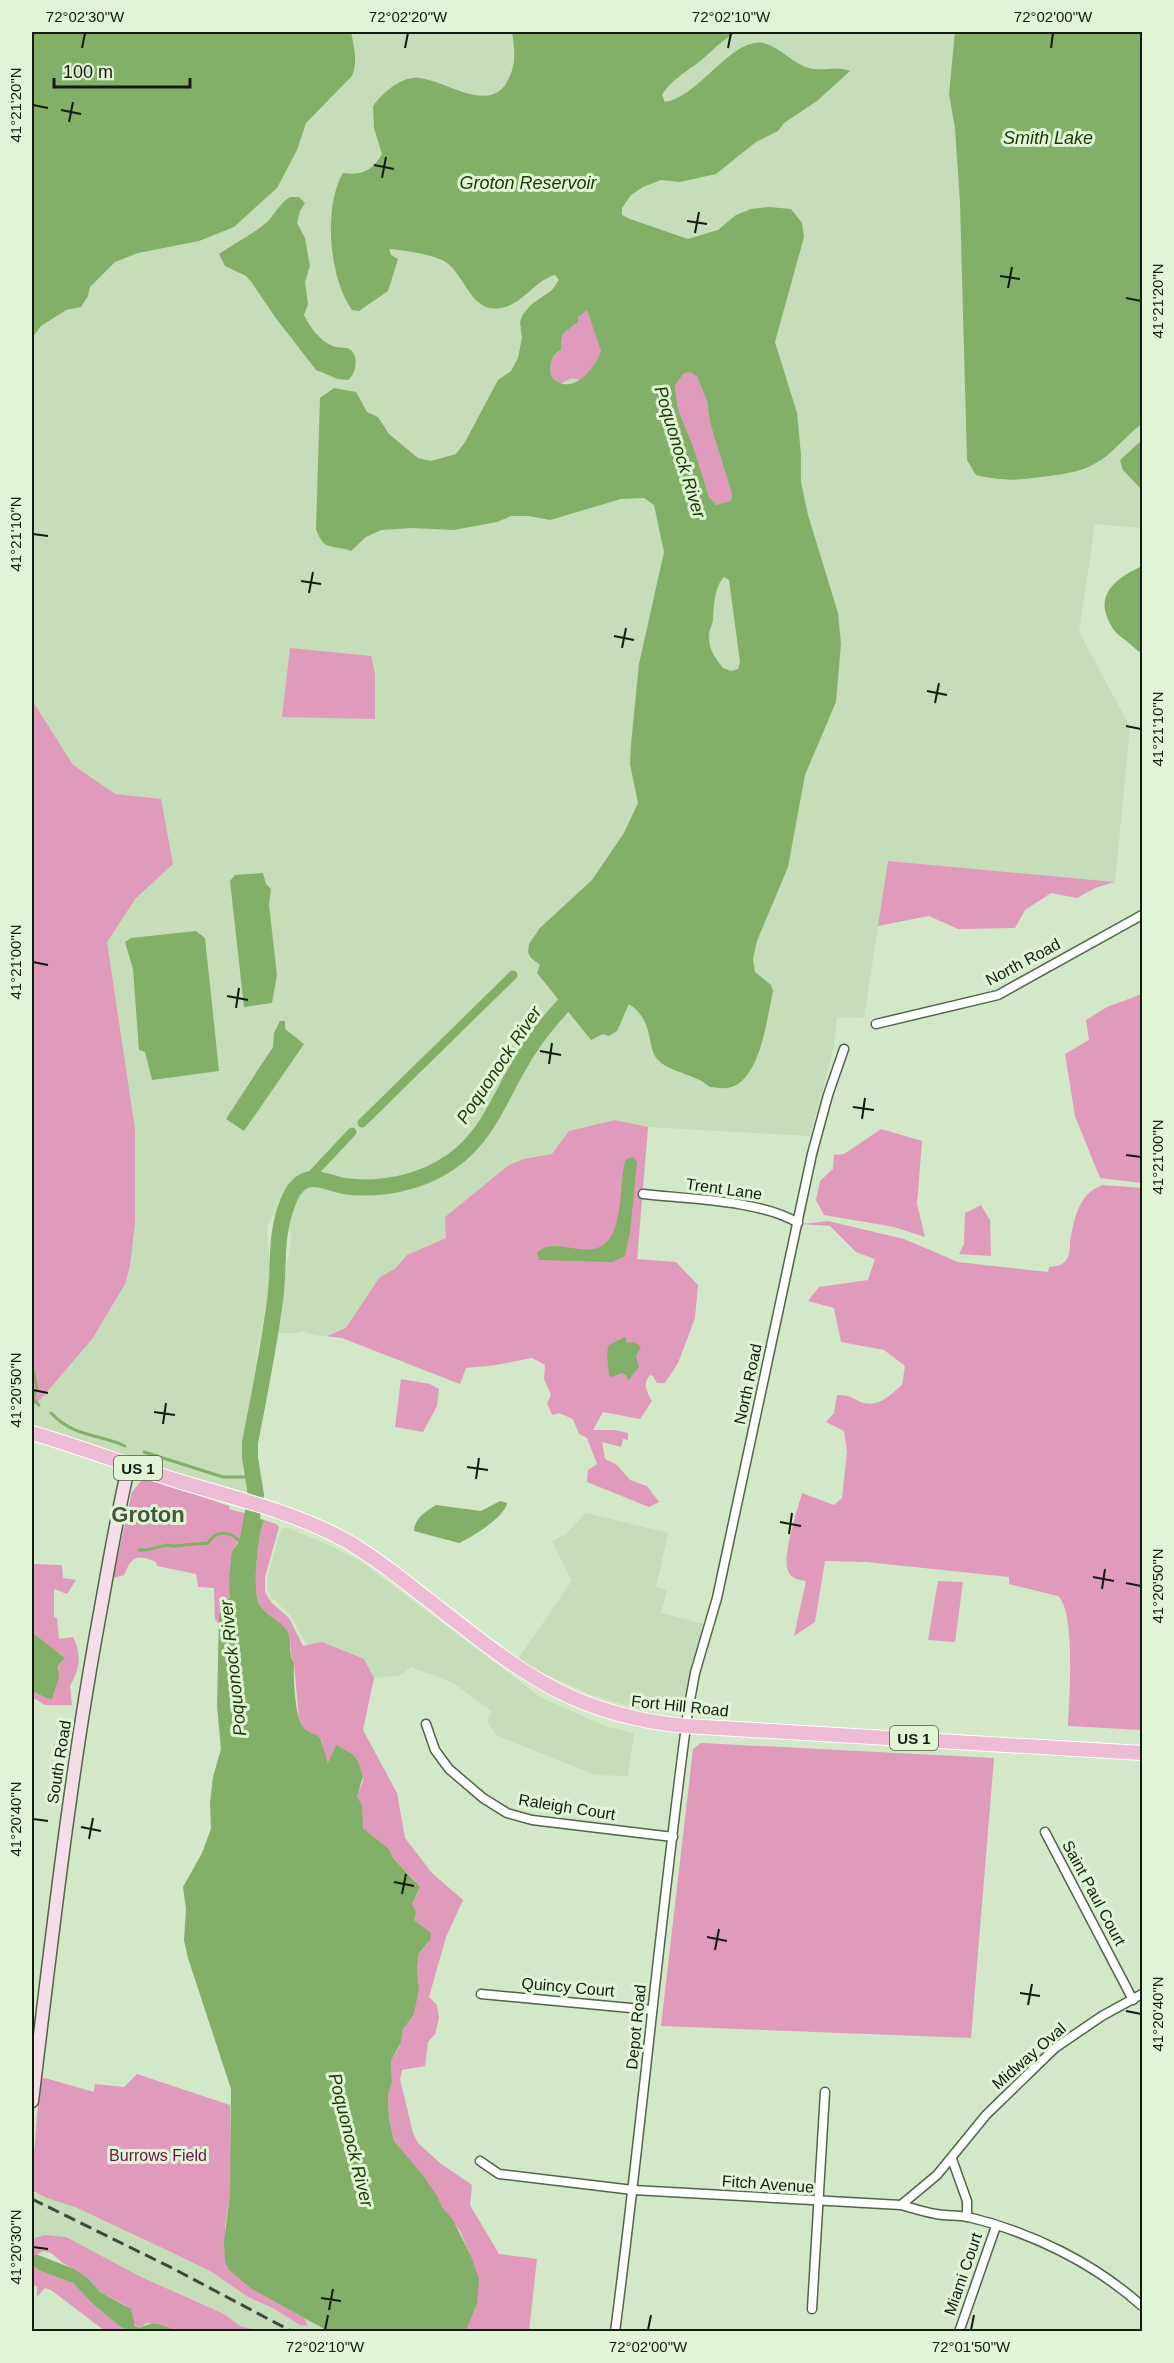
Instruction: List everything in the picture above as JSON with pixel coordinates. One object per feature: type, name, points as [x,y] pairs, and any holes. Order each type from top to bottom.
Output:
[{"type":"main road","name":"US 1","points":[[32,1433],[129,1466]]},
{"type":"main road","name":"Fort Hill Road","points":[[129,1466],[319,1528],[367,1553],[513,1666],[551,1689],[584,1704],[615,1714],[686,1726],[1143,1753]]},
{"type":"main road","name":"South Road","points":[[32,2101],[64,1838],[82,1715],[129,1466]]},
{"type":"street","name":"North Road","points":[[876,1024],[998,995],[1143,915]]},
{"type":"street","name":"North Road","points":[[686,1726],[695,1674],[717,1598],[818,1128],[844,1049]]},
{"type":"street","name":"Trent Lane","points":[[643,1194],[765,1210],[798,1223]]},
{"type":"street","name":"Raleigh Court","points":[[426,1724],[435,1750],[449,1768],[483,1798],[507,1813],[532,1820],[673,1837]]},
{"type":"street","name":"Depot Road","points":[[615,2331],[686,1726]]},
{"type":"street","name":"Saint Paul Court","points":[[1045,1832],[1133,2000]]},
{"type":"street","name":"Quincy Court","points":[[481,1994],[652,2010]]},
{"type":"street","name":"Midway Oval","points":[[901,2205],[938,2175],[986,2115],[1056,2048],[1102,2016],[1142,1995]]},
{"type":"street","points":[[813,2308],[825,2092]]},
{"type":"street","points":[[952,2159],[967,2201],[967,2217]]},
{"type":"street","name":"Fitch Avenue","points":[[480,2162],[500,2174],[633,2190],[901,2205]]},
{"type":"street","points":[[901,2205],[936,2214],[967,2217],[1040,2242],[1120,2286],[1143,2306]]},
{"type":"street","name":"Miami Court","points":[[959,2331],[996,2226]]},
{"type":"shaded area","points":[[32,32],[1142,32],[1142,528],[1095,524],[1079,632],[1130,727],[1115,882],[888,861],[864,1018],[837,1017],[834,1046],[810,1136],[648,1127],[636,1278],[488,1302],[460,1384],[342,1338],[315,1335],[303,1331],[275,1333],[292,1235],[273,1215],[267,1226],[271,1278],[258,1347],[242,1471],[249,1493],[196,1479],[32,1425],[32,1407],[93,1338],[125,1284],[130,1266],[61,748],[32,700]]},
{"type":"shaded area","points":[[586,1513],[668,1533],[656,1587],[667,1590],[661,1613],[704,1624],[684,1709],[681,1713],[638,1709],[589,1694],[538,1671],[518,1659],[572,1581],[552,1541],[565,1535]]},
{"type":"shaded area","points":[[285,1527],[327,1544],[363,1563],[540,1697],[607,1727],[634,1733],[628,1776],[595,1775],[496,1735],[487,1721],[492,1711],[453,1683],[411,1667],[401,1675],[374,1678],[364,1659],[307,1644],[291,1616],[271,1597],[268,1587],[268,1577],[275,1549],[281,1531]]},
{"type":"shaded area","points":[[32,2183],[328,2331],[231,2331],[55,2238],[32,2239]]},
{"type":"green space","points":[[587,309],[602,351],[589,373],[581,380],[572,378],[560,384],[552,377],[551,362],[561,350],[561,339],[565,330],[574,326],[578,317]]},
{"type":"green space","points":[[690,372],[697,375],[707,401],[710,423],[732,494],[731,501],[716,505],[709,497],[693,446],[678,410],[675,386],[683,374]]},
{"type":"green space","points":[[290,648],[371,656],[375,674],[375,719],[282,717]]},
{"type":"green space","points":[[32,700],[73,765],[115,794],[161,799],[173,864],[136,898],[107,942],[135,1129],[135,1223],[130,1266],[125,1284],[93,1338],[32,1407]]},
{"type":"green space","points":[[888,861],[1115,882],[1095,888],[1077,898],[1051,893],[1025,910],[1015,928],[958,929],[929,916],[878,926]]},
{"type":"green space","points":[[1142,994],[1142,1183],[1100,1178],[1075,1116],[1065,1054],[1089,1040],[1086,1020],[1107,1007]]},
{"type":"green space","points":[[615,1120],[648,1127],[637,1259],[676,1262],[698,1285],[695,1318],[678,1363],[665,1383],[657,1383],[650,1375],[646,1388],[652,1401],[640,1419],[603,1412],[593,1430],[615,1430],[628,1433],[628,1440],[623,1439],[621,1447],[602,1442],[605,1459],[617,1465],[630,1480],[647,1486],[659,1502],[649,1507],[587,1482],[588,1470],[597,1464],[587,1438],[579,1434],[573,1419],[559,1413],[552,1415],[547,1403],[551,1395],[544,1379],[545,1365],[532,1358],[466,1368],[460,1384],[342,1338],[327,1336],[346,1328],[379,1278],[396,1268],[407,1255],[446,1238],[445,1217],[509,1165],[524,1159],[552,1154],[569,1131]]},
{"type":"green space","points":[[881,1129],[922,1141],[917,1204],[925,1237],[894,1227],[824,1215],[816,1200],[820,1181],[833,1169],[834,1155],[844,1154]]},
{"type":"green space","points":[[1103,1185],[1142,1188],[1142,1730],[1068,1726],[1070,1657],[1064,1605],[1058,1596],[1009,1584],[1009,1577],[867,1562],[825,1561],[815,1622],[794,1636],[806,1581],[796,1579],[789,1573],[787,1557],[802,1493],[834,1505],[842,1498],[847,1452],[844,1431],[826,1422],[834,1413],[837,1395],[849,1396],[870,1404],[880,1401],[902,1385],[905,1366],[884,1350],[841,1342],[834,1308],[808,1301],[819,1287],[868,1280],[875,1259],[856,1252],[830,1226],[801,1224],[828,1221],[904,1239],[958,1262],[1048,1272],[1049,1267],[1061,1265],[1067,1258],[1073,1225],[1079,1208],[1088,1194]]},
{"type":"green space","points":[[981,1205],[990,1220],[991,1256],[959,1254],[964,1244],[965,1213]]},
{"type":"green space","points":[[401,1379],[430,1384],[439,1389],[437,1406],[423,1432],[395,1427]]},
{"type":"green space","points":[[142,1480],[160,1482],[244,1513],[246,1527],[233,1553],[230,1596],[219,1616],[219,1624],[215,1619],[214,1588],[198,1587],[196,1574],[157,1566],[156,1562],[136,1558],[124,1575],[113,1578],[132,1492]]},
{"type":"green space","points":[[264,1520],[279,1527],[265,1577],[265,1592],[272,1603],[289,1618],[303,1646],[322,1642],[364,1659],[374,1678],[363,1730],[397,1793],[405,1838],[432,1873],[463,1900],[446,1937],[429,1997],[437,2005],[439,2018],[435,2034],[428,2042],[425,2066],[402,2070],[400,2079],[413,2133],[418,2143],[440,2163],[472,2185],[470,2205],[499,2254],[537,2259],[529,2331],[466,2331],[477,2304],[471,2256],[460,2231],[442,2207],[438,2197],[394,2141],[389,2118],[388,2095],[392,2082],[391,2061],[399,2047],[403,2029],[414,2011],[419,1989],[417,1970],[419,1953],[428,1943],[425,1929],[414,1920],[412,1904],[419,1890],[415,1881],[393,1858],[389,1849],[363,1828],[360,1803],[357,1797],[363,1779],[357,1764],[336,1745],[328,1764],[322,1741],[304,1730],[299,1720],[289,1634],[284,1626],[262,1608],[257,1597],[257,1562]]},
{"type":"green space","points":[[32,1564],[62,1565],[63,1578],[76,1580],[67,1594],[54,1589],[54,1617],[57,1618],[59,1639],[73,1637],[79,1656],[78,1668],[70,1686],[72,1705],[45,1705],[32,1697],[32,1691],[46,1698],[59,1669],[58,1665],[65,1658],[32,1632]]},
{"type":"green space","points":[[938,1581],[963,1582],[955,1642],[928,1640]]},
{"type":"green space","points":[[701,1743],[994,1758],[971,2038],[661,2026],[693,1749]]},
{"type":"green space","name":"Burrows Field","points":[[137,2074],[230,2105],[230,2194],[225,2227],[229,2270],[250,2288],[305,2318],[307,2326],[300,2325],[273,2308],[248,2297],[212,2272],[75,2207],[47,2198],[32,2190],[40,2079],[45,2078],[94,2092],[95,2084],[124,2087]]},
{"type":"green space","points":[[45,2235],[66,2237],[141,2277],[224,2314],[240,2326],[259,2331],[177,2331],[147,2323],[140,2328],[132,2323],[133,2316],[125,2305],[100,2292],[88,2278],[51,2253],[43,2251],[32,2258],[32,2245],[35,2238]]},
{"type":"green space","points":[[32,2265],[40,2271],[73,2283],[94,2305],[119,2326],[130,2331],[105,2331],[51,2290],[45,2288],[37,2297],[37,2287],[32,2283]]},
{"type":"water","points":[[32,32],[351,32],[355,65],[352,76],[306,123],[297,150],[277,188],[234,227],[199,241],[138,253],[115,262],[90,287],[88,296],[81,307],[66,310],[41,326],[32,338]]},
{"type":"water","name":"Groton Reservoir","points":[[512,32],[737,32],[671,83],[662,95],[665,102],[690,90],[727,58],[751,44],[769,45],[809,68],[850,71],[817,101],[784,123],[778,131],[756,142],[716,174],[680,182],[661,180],[631,195],[622,208],[622,215],[630,219],[688,239],[718,230],[736,215],[751,209],[769,207],[791,209],[802,223],[804,237],[775,342],[797,413],[801,482],[808,515],[838,613],[841,644],[836,702],[805,775],[788,867],[757,941],[753,959],[755,972],[771,985],[773,991],[766,1028],[753,1066],[738,1084],[728,1088],[710,1087],[659,1061],[652,1049],[643,1019],[629,1004],[617,1031],[609,1036],[603,1034],[591,1040],[537,973],[540,965],[531,958],[528,952],[529,944],[540,928],[592,880],[624,833],[638,803],[630,764],[639,664],[664,552],[654,505],[644,498],[621,499],[550,520],[529,516],[511,516],[497,522],[454,530],[412,528],[381,530],[366,537],[351,551],[325,544],[316,529],[320,398],[334,388],[356,392],[367,412],[378,417],[389,434],[418,458],[431,461],[456,454],[465,442],[498,380],[511,371],[518,358],[522,338],[520,322],[523,314],[532,304],[552,290],[559,280],[555,275],[548,278],[519,300],[505,307],[494,309],[477,301],[454,270],[442,260],[420,253],[389,249],[391,255],[398,259],[388,291],[359,311],[352,310],[344,296],[334,262],[331,223],[337,187],[343,173],[356,174],[366,171],[382,154],[374,128],[373,106],[393,86],[412,78],[429,80],[476,95],[487,96],[497,93],[505,85],[512,72],[514,53]],"holes":[[[587,310],[601,351],[593,366],[581,379],[574,383],[559,383],[552,377],[551,362],[561,350],[564,333],[578,322],[578,317]],[[690,372],[697,376],[707,401],[710,423],[732,494],[731,501],[716,505],[709,497],[693,446],[678,410],[675,386],[683,374]],[[724,577],[729,580],[740,662],[738,669],[731,671],[720,665],[709,642],[715,597]]]},
{"type":"water","name":"Smith Lake","points":[[955,32],[1142,32],[1142,424],[1101,460],[1075,471],[1020,479],[996,479],[976,475],[967,460],[960,203],[955,128],[949,94]]},
{"type":"water","points":[[290,197],[299,197],[305,203],[297,223],[305,238],[310,266],[305,282],[308,304],[304,315],[312,329],[324,341],[335,347],[351,350],[356,366],[348,380],[338,379],[316,370],[252,283],[246,276],[225,266],[219,254],[261,227]]},
{"type":"water","points":[[1142,440],[1142,490],[1123,470],[1120,460]]},
{"type":"water","points":[[1142,566],[1142,653],[1114,630],[1107,617],[1105,599],[1119,579]]},
{"type":"water","points":[[263,873],[266,884],[271,889],[269,905],[277,975],[272,1003],[244,1007],[230,881],[235,875]]},
{"type":"water","points":[[196,931],[205,938],[219,1071],[152,1080],[145,1052],[139,1050],[133,969],[125,942],[131,938]]},
{"type":"water","points":[[280,1021],[285,1021],[285,1029],[304,1044],[244,1131],[226,1119],[273,1047],[274,1033]]},
{"type":"water","points":[[633,1157],[637,1162],[630,1232],[625,1256],[612,1262],[539,1260],[537,1253],[545,1247],[588,1249],[598,1248],[607,1242],[614,1230],[618,1215],[624,1165],[626,1159]]},
{"type":"water","points":[[625,1337],[627,1343],[634,1342],[641,1347],[636,1356],[639,1367],[628,1381],[626,1375],[622,1373],[609,1376],[607,1353],[609,1345]]},
{"type":"water","points":[[500,1501],[507,1503],[501,1514],[479,1532],[459,1543],[414,1531],[418,1519],[436,1505],[481,1511]]},
{"type":"water","points":[[244,1513],[264,1520],[257,1562],[257,1597],[262,1608],[284,1626],[289,1634],[294,1662],[296,1705],[300,1722],[306,1731],[319,1737],[328,1763],[336,1745],[352,1754],[358,1761],[363,1776],[357,1797],[362,1805],[363,1828],[389,1849],[393,1858],[420,1887],[412,1904],[416,1912],[414,1920],[431,1933],[430,1940],[419,1953],[417,1970],[419,1989],[414,2014],[403,2029],[401,2042],[391,2061],[392,2082],[388,2095],[389,2119],[394,2141],[438,2197],[442,2207],[453,2220],[471,2256],[479,2279],[477,2304],[466,2331],[328,2331],[250,2288],[229,2270],[225,2262],[224,2241],[230,2194],[231,2089],[188,1958],[184,1940],[186,1909],[183,1887],[202,1853],[211,1829],[210,1803],[213,1777],[221,1749],[217,1706],[219,1615],[230,1596],[229,1577],[232,1552],[245,1531]]},
{"type":"water","points":[[32,1632],[65,1658],[58,1665],[59,1677],[52,1699],[32,1691]]},
{"type":"water","points":[[36,2254],[74,2269],[88,2278],[100,2292],[131,2309],[135,2326],[140,2328],[150,2324],[163,2325],[177,2331],[130,2331],[119,2326],[73,2283],[40,2271],[32,2265],[32,2258]]},
{"type":"waterway","points":[[362,1123],[513,975]]},
{"type":"waterway","name":"Poquonock River","points":[[248,1539],[256,1495],[250,1443],[273,1318],[281,1227],[292,1194],[300,1183],[313,1179],[358,1187],[400,1184],[428,1175],[452,1161],[475,1140],[484,1128],[533,1043],[577,991]]},
{"type":"waterway","points":[[307,1180],[352,1132]]},
{"type":"waterway","points":[[33,1371],[37,1388],[33,1399],[39,1405]]},
{"type":"waterway","points":[[51,1413],[69,1427],[125,1446]]},
{"type":"waterway","points":[[144,1452],[223,1477],[254,1477]]},
{"type":"waterway","points":[[139,1550],[167,1545],[208,1543],[216,1535],[225,1533],[234,1536],[242,1544]]},
{"type":"railway","points":[[32,2199],[172,2268],[293,2332]]},
{"type":"district","name":"Groton","points":[[148,1514]]}]
